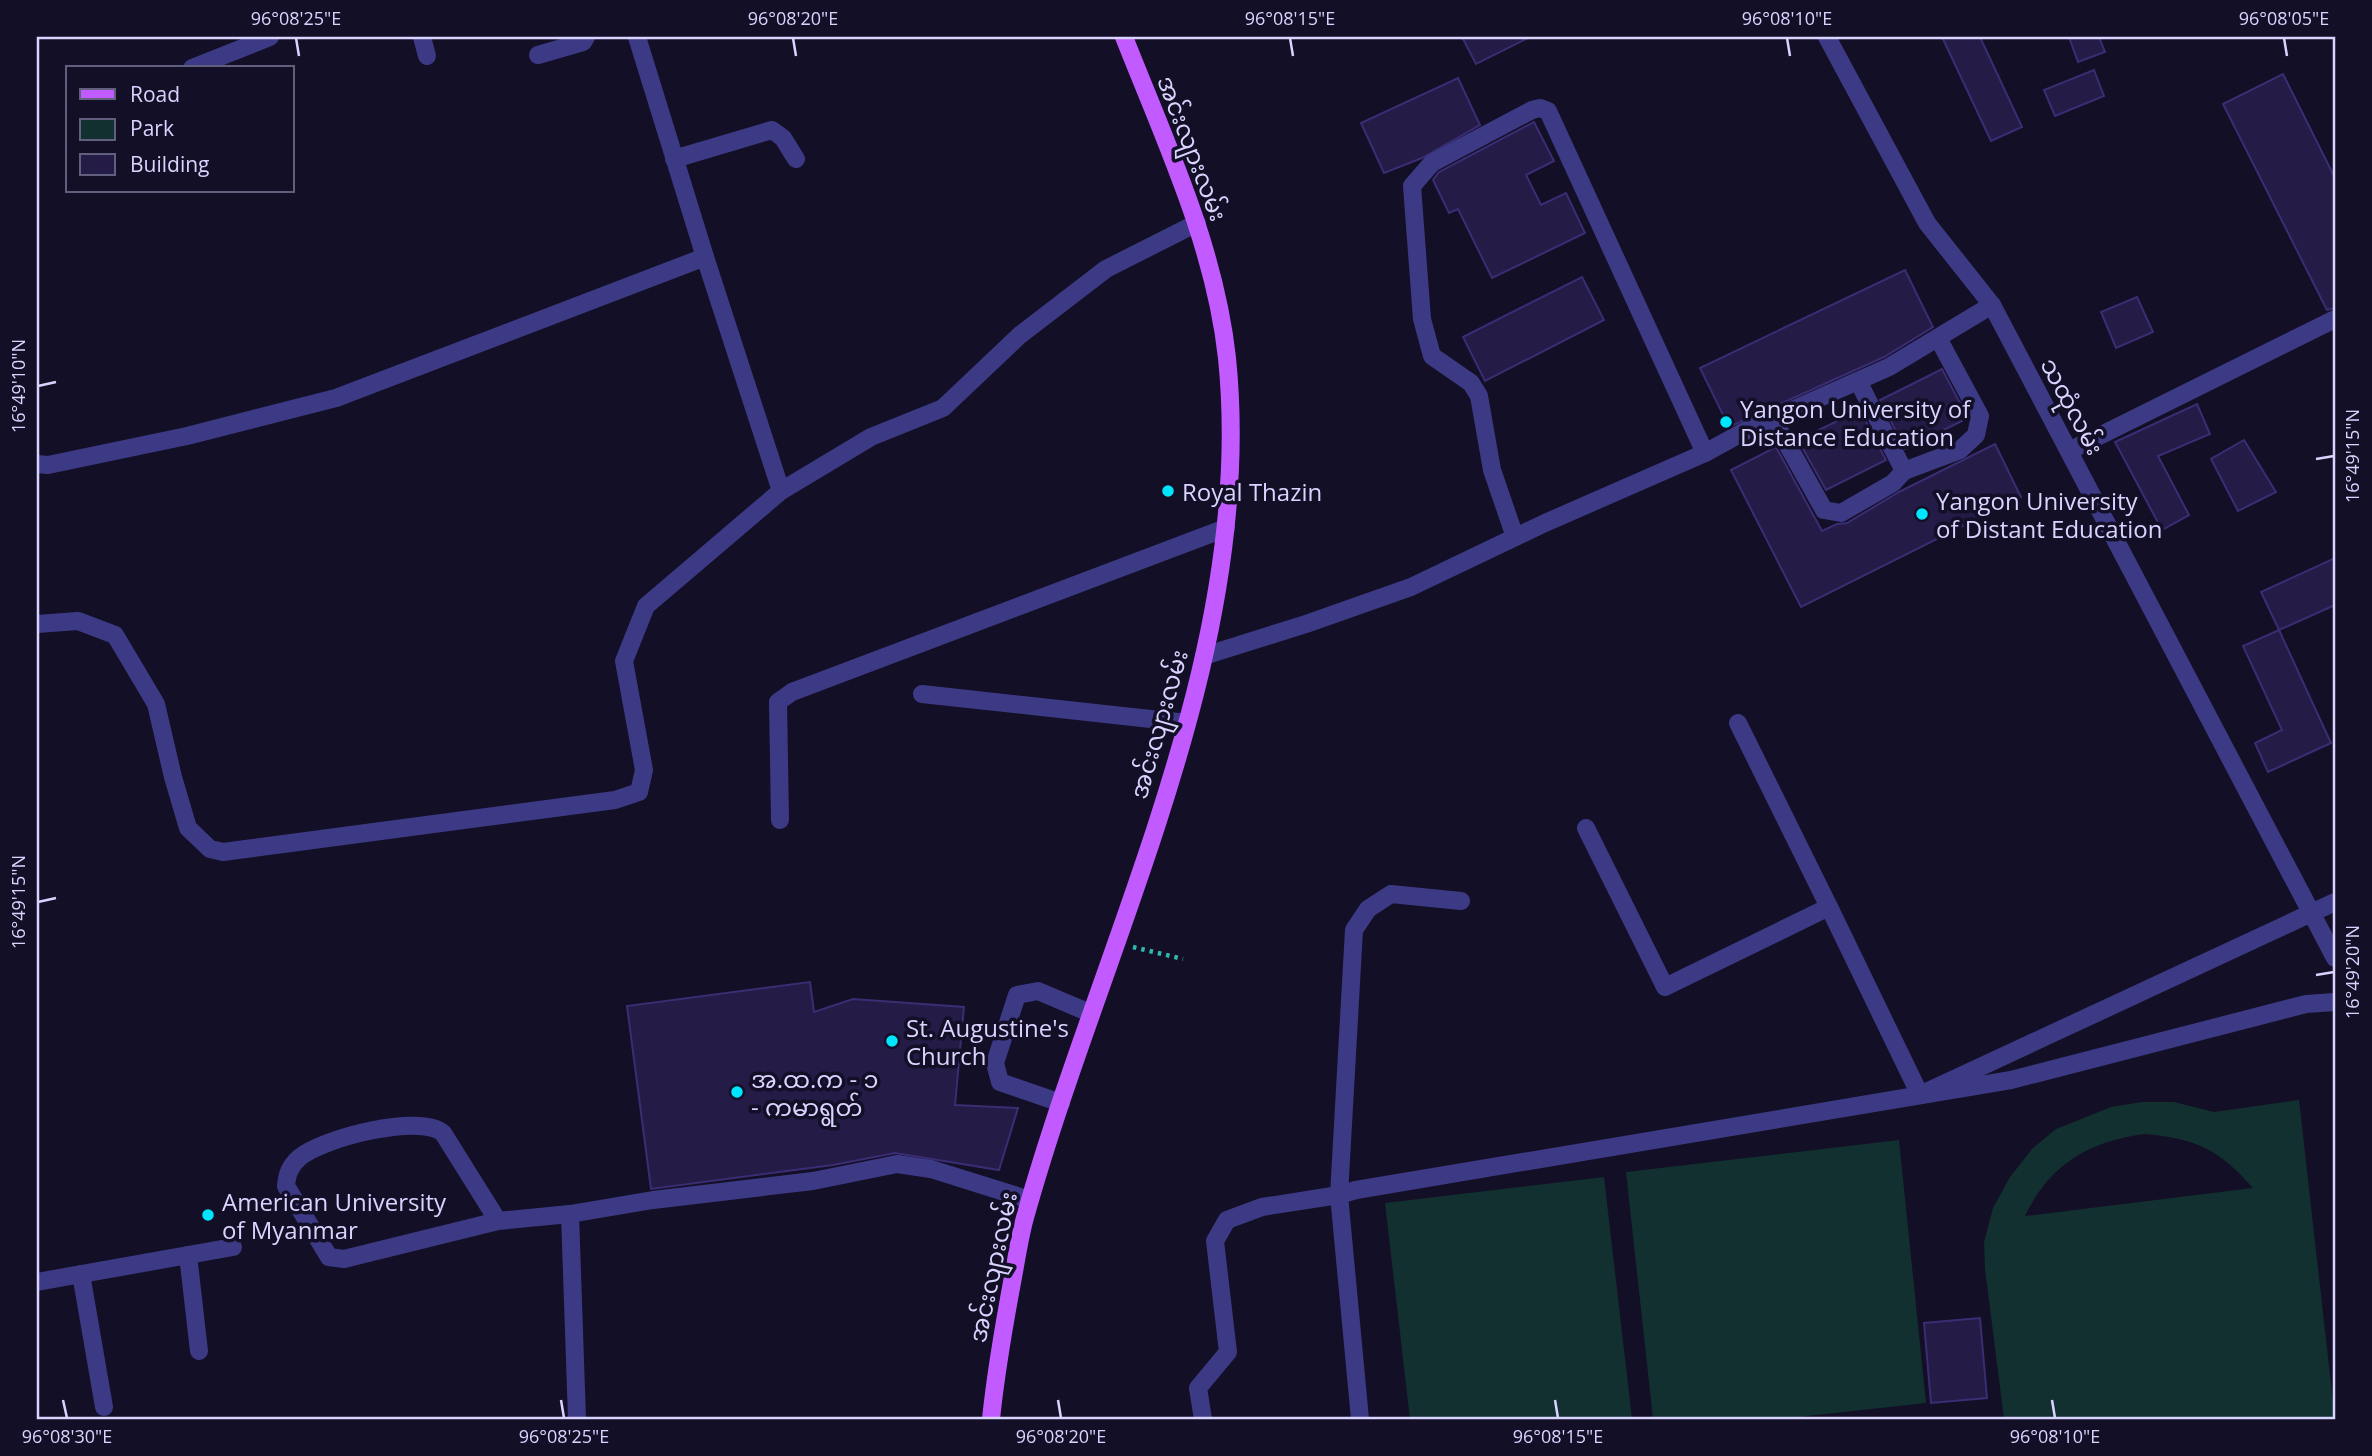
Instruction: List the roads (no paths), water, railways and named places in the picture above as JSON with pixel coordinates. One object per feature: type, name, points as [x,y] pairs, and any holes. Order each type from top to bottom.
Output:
[{"type":"main road","name":"အင်းလျားလမ်း","points":[[991,1419],[997,1358],[1030,1200],[1187,723],[1204,656],[1226,528],[1231,442],[1227,357],[1217,295],[1197,223],[1124,37]]},
{"type":"street","points":[[197,66],[270,37]]},
{"type":"street","points":[[422,37],[427,56]]},
{"type":"street","points":[[538,55],[583,42],[586,37]]},
{"type":"street","points":[[637,37],[780,491]]},
{"type":"street","name":"သထုံလမ်း","points":[[1827,37],[1927,223],[1992,305],[2335,958]]},
{"type":"street","points":[[1515,537],[1492,470],[1479,396],[1471,383],[1433,356],[1422,319],[1412,186],[1432,163],[1532,110],[1540,108],[1548,111],[1705,453]]},
{"type":"street","points":[[674,159],[772,130],[783,138],[796,159]]},
{"type":"street","points":[[37,624],[78,621],[115,635],[156,704],[188,828],[210,849],[223,852],[615,800],[639,792],[644,770],[624,661],[646,606],[780,491],[871,437],[943,408],[1020,335],[1106,270],[1197,223]]},
{"type":"street","points":[[37,464],[48,465],[187,436],[336,398],[705,257]]},
{"type":"street","points":[[1204,656],[1412,587],[1515,537],[1705,453],[1889,367],[1992,305]]},
{"type":"street","points":[[2069,451],[2335,319]]},
{"type":"street","points":[[1773,419],[1824,510],[1841,513],[1893,483],[1904,471],[1960,450],[1976,435],[1980,416],[1938,338]]},
{"type":"street","points":[[1858,381],[1904,471]]},
{"type":"street","points":[[780,820],[778,702],[792,692],[1226,528]]},
{"type":"street","points":[[922,694],[1187,723]]},
{"type":"street","points":[[1738,723],[1920,1095]]},
{"type":"street","points":[[1586,828],[1665,987],[1829,907]]},
{"type":"street","points":[[1360,1419],[1339,1195],[1354,930],[1368,909],[1391,894],[1461,901]]},
{"type":"street","points":[[1920,1095],[2335,902]]},
{"type":"street","points":[[1061,1103],[1000,1082],[995,1063],[1013,1006],[1017,995],[1038,991],[1090,1013]]},
{"type":"street","points":[[1203,1419],[1198,1388],[1228,1352],[1216,1241],[1227,1220],[1262,1208],[1369,1188],[2011,1080],[2306,1004],[2335,1002]]},
{"type":"street","points":[[498,1221],[443,1133],[426,1125],[339,1138],[324,1143],[289,1168],[286,1186],[329,1257],[344,1259],[498,1221],[570,1214],[653,1200],[813,1181],[897,1164],[931,1169],[1030,1200]]},
{"type":"street","points":[[570,1214],[577,1419]]},
{"type":"street","points":[[37,1282],[233,1247]]},
{"type":"street","points":[[188,1255],[199,1351]]},
{"type":"street","points":[[81,1274],[104,1407]]},
{"type":"place","name":"Yangon University of Distance Education","points":[[1726,422]]},
{"type":"place","name":"Royal Thazin","points":[[1168,491]]},
{"type":"place","name":"Yangon University of Distant Education","points":[[1922,514]]},
{"type":"place","name":"St. Augustine's Church","points":[[892,1041]]},
{"type":"place","name":"အ.ထ.က - ၁ - ကမာရွတ်","points":[[737,1092]]},
{"type":"place","name":"American University of Myanmar","points":[[208,1215]]}]
